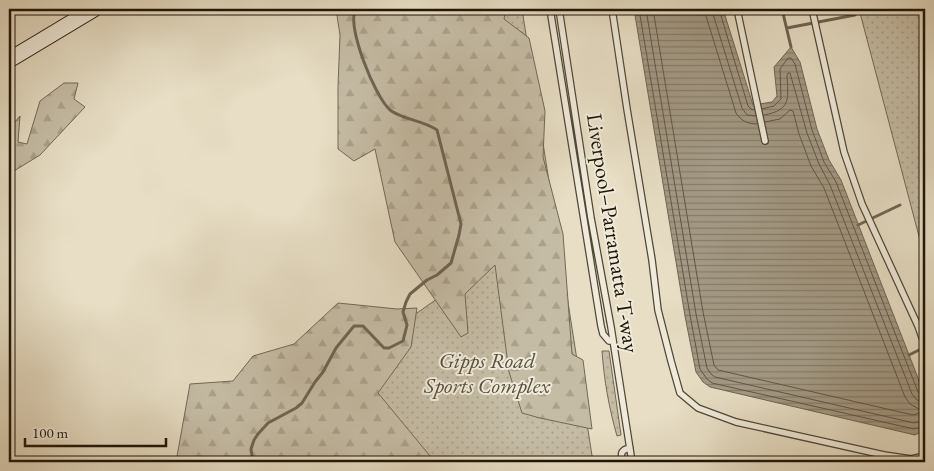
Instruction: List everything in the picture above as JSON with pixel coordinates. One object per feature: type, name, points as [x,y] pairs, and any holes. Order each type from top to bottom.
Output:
[{"type":"main road","points":[[9,60],[94,9]]},
{"type":"lane","points":[[550,9],[601,326],[605,337],[609,341],[613,341]]},
{"type":"lane","name":"Liverpool–Parramatta T-way","points":[[559,9],[591,218],[632,462]]},
{"type":"lane","points":[[612,9],[652,260],[658,310],[680,393],[698,408],[736,422],[911,460],[925,456]]},
{"type":"lane","points":[[737,9],[765,141]]},
{"type":"lane","points":[[812,9],[844,152],[862,204],[918,326],[925,346]]},
{"type":"lane","points":[[622,462],[622,451],[630,448]]},
{"type":"green space","points":[[336,9],[506,9],[504,19],[529,38],[545,111],[543,157],[563,234],[572,354],[583,360],[592,429],[522,413],[509,372],[495,265],[465,294],[468,333],[461,337],[395,242],[375,149],[354,161],[338,149],[340,35]]},
{"type":"green space","name":"Gipps Road Sports Complex","points":[[377,9],[522,9],[593,462],[272,462],[377,341],[444,294]]},
{"type":"green space","points":[[859,9],[925,9],[925,259]]},
{"type":"green space","points":[[64,83],[78,83],[74,99],[85,107],[40,155],[9,174],[9,129],[20,116],[18,142],[27,144],[40,101]]},
{"type":"green space","points":[[338,303],[397,309],[417,308],[411,347],[378,393],[435,462],[176,462],[190,384],[233,381],[253,356],[294,344]]},
{"type":"green space","points":[[602,351],[609,351],[621,435],[617,436],[607,394]]},
{"type":"water","points":[[634,9],[723,9],[753,105],[772,102],[777,96],[774,67],[791,47],[800,62],[817,129],[829,160],[841,180],[925,396],[925,430],[915,435],[710,387],[703,382],[696,372]]},
{"type":"waterway","points":[[253,462],[251,449],[258,434],[268,423],[302,403],[323,372],[336,348],[354,326],[363,326],[384,348],[389,348],[403,341],[407,325],[403,312],[410,294],[451,263],[459,235],[461,224],[437,130],[395,113],[384,102],[370,77],[359,46],[355,32],[355,9]]},
{"type":"waterway","points":[[782,9],[791,47]]},
{"type":"waterway","points":[[787,28],[855,15]]},
{"type":"waterway","points":[[858,225],[900,205]]},
{"type":"waterway","points":[[909,355],[925,347]]}]
